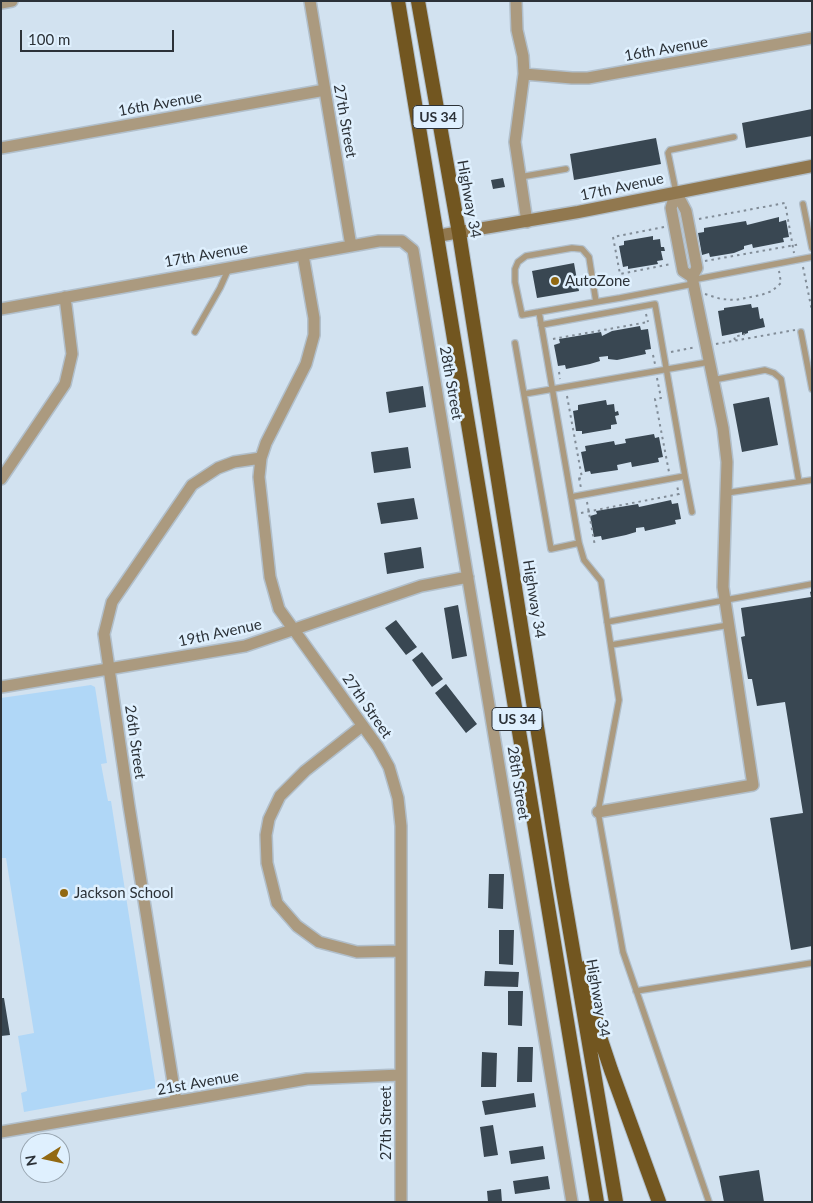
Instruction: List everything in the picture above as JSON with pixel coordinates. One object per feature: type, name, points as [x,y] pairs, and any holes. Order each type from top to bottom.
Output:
[{"type":"highway","name":"US 34","points":[[398,1],[597,1202]]},
{"type":"highway","name":"Highway 34","points":[[418,1],[458,233],[562,885],[616,1202]]},
{"type":"highway","points":[[562,885],[582,952],[604,1047],[659,1202]]},
{"type":"main road","name":"17th Avenue","points":[[437,236],[527,222],[812,166]]},
{"type":"street","points":[[1,3],[12,1]]},
{"type":"street","name":"27th Street","points":[[310,1],[351,246]]},
{"type":"street","points":[[516,1],[517,30],[524,74],[515,142],[527,222]]},
{"type":"street","name":"16th Avenue","points":[[524,74],[588,78],[812,38]]},
{"type":"street","name":"16th Avenue","points":[[1,148],[325,90]]},
{"type":"street","points":[[598,812],[753,785],[725,601],[727,462],[713,380],[692,280],[683,271],[671,208],[676,192]]},
{"type":"street","name":"17th Avenue","points":[[1,309],[351,246],[395,240],[408,245],[413,250]]},
{"type":"street","name":"28th Street","points":[[413,250],[572,1202]]},
{"type":"street","name":"27th Street","points":[[303,255],[314,318],[310,352],[261,458],[259,477],[271,584],[279,609],[292,630],[378,747],[389,767],[398,798],[401,826],[402,1202]]},
{"type":"street","points":[[1,479],[65,384],[72,354],[65,297]]},
{"type":"street","name":"26th Street","points":[[176,1102],[104,634],[112,602],[192,484],[210,472],[234,462],[261,458]]},
{"type":"street","name":"19th Avenue","points":[[1,687],[237,648],[421,586],[468,577]]},
{"type":"street","points":[[362,726],[305,771],[280,796],[270,819],[266,835],[267,863],[278,903],[297,926],[319,942],[357,952],[401,951]]},
{"type":"street","name":"21st Avenue","points":[[1,1132],[307,1079],[401,1075]]},
{"type":"lane","points":[[676,192],[668,153],[670,150],[734,137]]},
{"type":"lane","points":[[520,177],[566,169]]},
{"type":"lane","points":[[803,204],[812,248]]},
{"type":"lane","points":[[596,302],[589,257],[582,249],[572,248],[526,256],[518,262],[515,269],[515,282],[522,315],[596,302],[692,280],[812,257]]},
{"type":"lane","points":[[195,332],[220,288],[228,268]]},
{"type":"lane","points":[[541,325],[655,304],[692,512]]},
{"type":"lane","points":[[539,312],[579,543],[584,560],[601,581],[619,700],[598,812],[623,952],[709,1202]]},
{"type":"lane","points":[[802,330],[811,385]]},
{"type":"lane","points":[[515,343],[551,549],[579,543]]},
{"type":"lane","points":[[524,394],[709,362]]},
{"type":"lane","points":[[713,380],[765,370],[774,373],[781,379],[799,482]]},
{"type":"lane","points":[[571,497],[685,476]]},
{"type":"lane","points":[[726,493],[812,480]]},
{"type":"lane","points":[[607,622],[812,584]]},
{"type":"lane","points":[[611,645],[729,625]]},
{"type":"lane","points":[[636,990],[812,963]]},
{"type":"path","points":[[692,221],[784,203],[794,254]]},
{"type":"path","points":[[666,227],[613,237],[620,274],[673,264]]},
{"type":"path","points":[[700,262],[801,244]]},
{"type":"path","points":[[796,268],[803,267],[812,312]]},
{"type":"path","points":[[705,294],[721,299],[735,300],[761,295],[772,291],[781,283],[779,271]]},
{"type":"path","points":[[553,339],[648,322]]},
{"type":"path","points":[[714,345],[802,330]]},
{"type":"path","points":[[735,341],[734,337],[745,334]]},
{"type":"path","points":[[670,352],[696,347]]},
{"type":"path","points":[[653,355],[655,364]]},
{"type":"path","points":[[559,372],[561,381]]},
{"type":"path","points":[[657,378],[661,398],[655,399],[669,472]]},
{"type":"path","points":[[567,396],[582,478],[575,479]]},
{"type":"path","points":[[579,478],[581,489]]},
{"type":"path","points":[[581,513],[679,494],[677,486]]},
{"type":"path","points":[[587,502],[595,546]]},
{"type":"shaded area","name":"Jackson School","points":[[91,685],[95,687],[107,763],[101,764],[108,801],[111,801],[156,1088],[24,1112],[21,1093],[27,1091],[18,1036],[34,1033],[6,858],[1,858],[1,698]]},
{"type":"building","points":[[812,109],[812,136],[746,148],[742,123]]},
{"type":"building","points":[[656,138],[661,164],[574,180],[570,154]]},
{"type":"building","points":[[503,178],[505,187],[493,189],[491,180]]},
{"type":"building","points":[[779,217],[779,222],[786,220],[789,237],[783,238],[784,242],[753,248],[752,244],[744,246],[744,249],[734,253],[710,257],[709,253],[702,255],[698,233],[704,232],[704,228],[746,221],[747,225]]},
{"type":"building","points":[[653,236],[653,240],[660,239],[661,247],[664,247],[665,251],[661,251],[663,260],[657,261],[658,264],[628,269],[628,266],[623,267],[619,246],[624,245],[624,241]]},
{"type":"building","name":"AutoZone","points":[[574,263],[579,291],[537,298],[532,271]]},
{"type":"building","points":[[751,304],[752,308],[758,307],[760,319],[763,318],[765,327],[748,331],[748,333],[742,335],[742,332],[722,336],[718,311],[724,310],[724,308]]},
{"type":"building","points":[[640,326],[641,330],[648,329],[651,349],[645,350],[646,354],[617,360],[608,359],[608,356],[599,357],[600,361],[566,369],[565,365],[558,366],[554,345],[560,343],[559,339],[601,332],[602,336],[612,331]]},
{"type":"building","points":[[423,386],[426,407],[389,413],[386,392]]},
{"type":"building","points":[[769,397],[778,445],[742,452],[733,404]]},
{"type":"building","points":[[606,400],[607,405],[614,404],[615,412],[618,411],[619,415],[615,416],[617,424],[611,425],[611,429],[582,434],[582,431],[576,431],[573,411],[578,410],[578,405]]},
{"type":"building","points":[[654,434],[655,438],[659,437],[663,457],[658,458],[659,462],[632,467],[631,462],[617,465],[618,470],[591,474],[590,471],[585,472],[581,452],[586,451],[585,446],[614,441],[615,445],[626,443],[625,439]]},
{"type":"building","points":[[408,447],[411,468],[374,473],[371,452]]},
{"type":"building","points":[[414,498],[418,519],[381,524],[377,503]]},
{"type":"building","points":[[671,500],[672,504],[678,503],[681,519],[675,520],[676,524],[645,531],[644,527],[636,528],[636,532],[602,540],[601,536],[594,537],[590,516],[597,514],[596,511],[638,504],[639,507]]},
{"type":"building","points":[[421,547],[424,568],[387,574],[384,553]]},
{"type":"building","points":[[812,591],[812,946],[791,950],[770,818],[803,813],[785,702],[757,706],[752,679],[748,679],[741,637],[745,636],[741,608],[811,597],[810,592]]},
{"type":"building","points":[[458,605],[467,656],[452,659],[444,608]]},
{"type":"building","points":[[396,620],[417,647],[406,655],[385,628]]},
{"type":"building","points":[[422,652],[443,679],[432,687],[412,660]]},
{"type":"building","points":[[446,684],[477,724],[466,733],[435,693]]},
{"type":"building","points":[[489,874],[504,874],[503,909],[488,908]]},
{"type":"building","points":[[499,930],[514,930],[513,965],[499,964]]},
{"type":"building","points":[[485,971],[519,972],[518,987],[484,986]]},
{"type":"building","points":[[508,991],[523,991],[522,1026],[508,1025]]},
{"type":"building","points":[[1,998],[4,998],[10,1035],[1,1036]]},
{"type":"building","points":[[518,1047],[533,1047],[532,1082],[517,1082]]},
{"type":"building","points":[[482,1052],[497,1053],[496,1087],[481,1087]]},
{"type":"building","points":[[534,1093],[536,1107],[485,1115],[482,1101]]},
{"type":"building","points":[[493,1125],[498,1155],[484,1157],[480,1127]]},
{"type":"building","points":[[543,1146],[545,1159],[511,1164],[509,1151]]},
{"type":"building","points":[[759,1170],[764,1202],[724,1202],[719,1176]]},
{"type":"building","points":[[548,1176],[550,1189],[515,1194],[513,1181]]},
{"type":"building","points":[[501,1189],[502,1202],[488,1202],[487,1191]]},
{"type":"place","name":"AutoZone","points":[[555,281]]},
{"type":"place","name":"Jackson School","points":[[64,893]]}]
